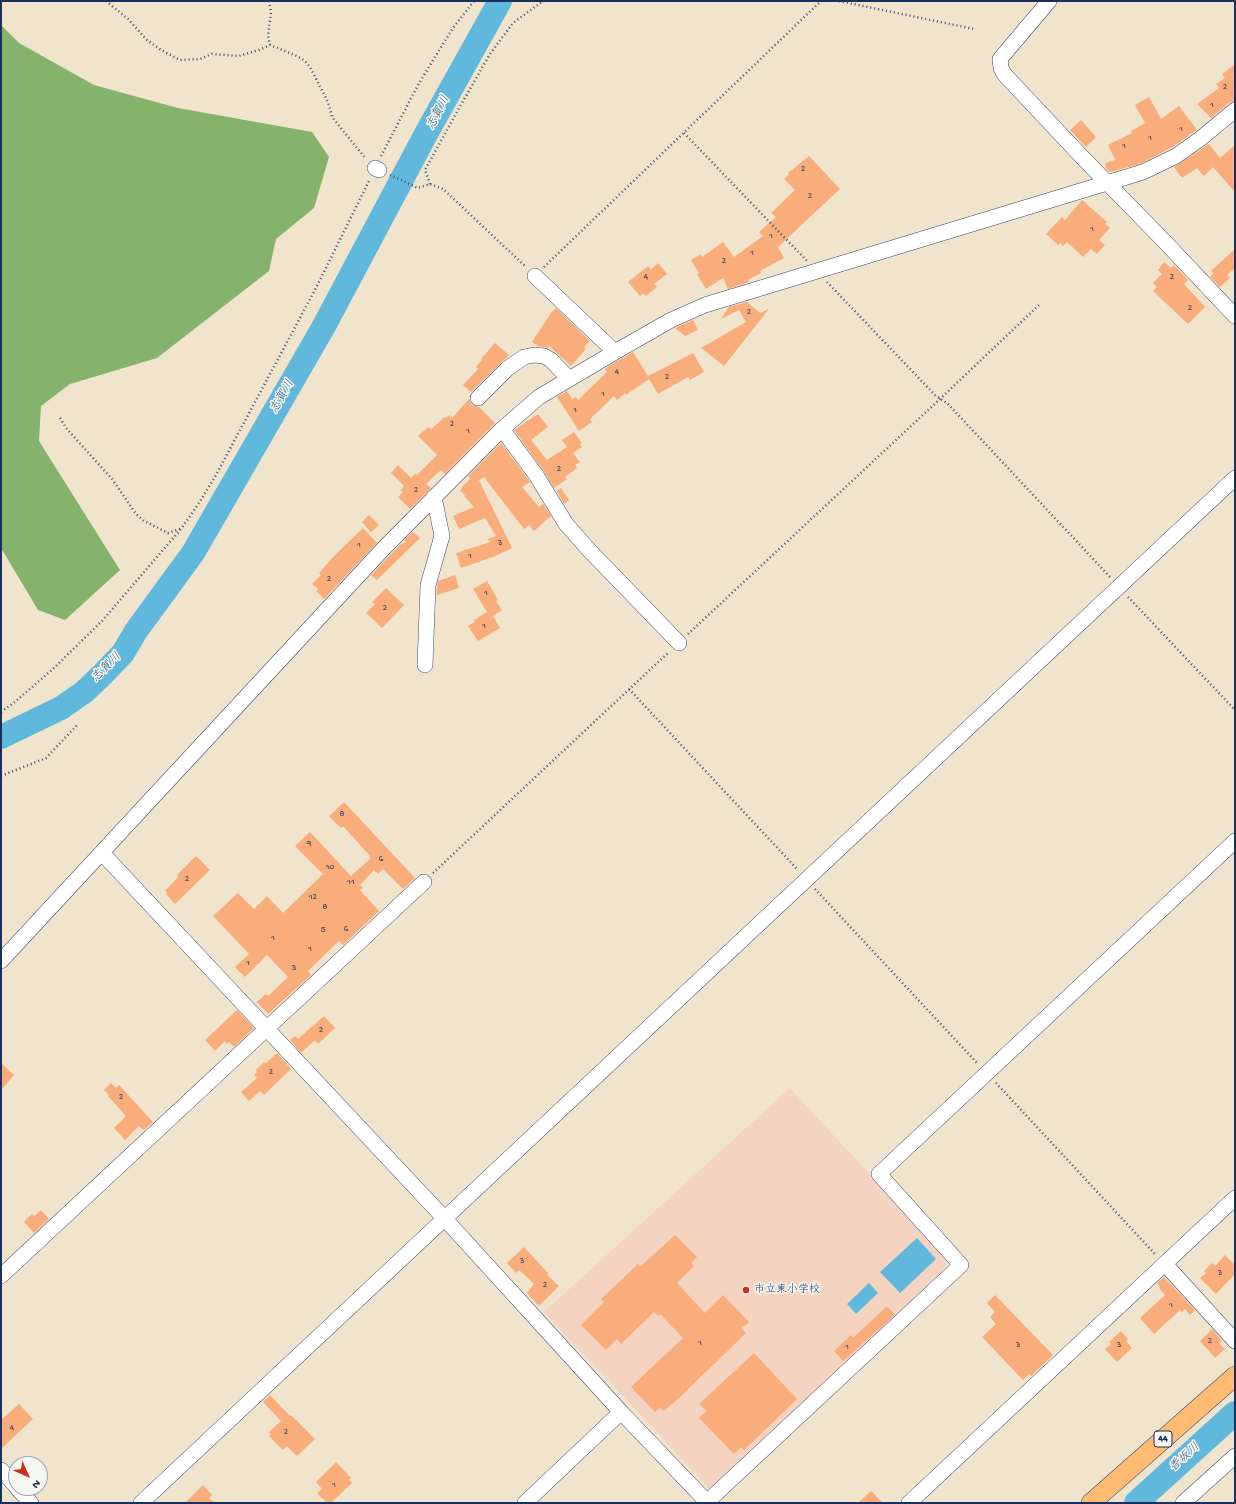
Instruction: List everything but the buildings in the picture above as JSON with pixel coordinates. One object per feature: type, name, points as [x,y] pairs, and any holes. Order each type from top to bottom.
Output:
[{"type":"main road","name":"44","points":[[1091,1503],[1235,1376]]},
{"type":"street","points":[[1049,1],[1000,59],[1001,68],[1008,79],[1235,316]]},
{"type":"street","points":[[1,961],[384,548],[502,429],[539,397],[671,320],[705,305],[1143,172],[1176,156],[1200,139],[1235,110]]},
{"type":"street","points":[[535,276],[615,352]]},
{"type":"street","points":[[478,398],[506,369],[524,357],[534,355],[544,356],[551,360],[569,379]]},
{"type":"street","points":[[502,429],[536,475],[566,524],[589,550],[679,643]]},
{"type":"street","points":[[141,1503],[1235,478]]},
{"type":"street","points":[[425,665],[428,585],[442,536],[434,497]]},
{"type":"street","points":[[102,853],[445,1219],[621,1412],[708,1502],[961,1265],[879,1174],[1235,841]]},
{"type":"street","points":[[1,1276],[424,882]]},
{"type":"street","points":[[909,1503],[1235,1198]]},
{"type":"street","points":[[1165,1264],[1235,1341]]},
{"type":"street","points":[[525,1503],[621,1412]]},
{"type":"street","points":[[1182,1503],[1234,1458]]},
{"type":"street","points":[[1,1470],[8,1477]]},
{"type":"path","points":[[106,1],[128,19],[147,40],[161,50],[180,60],[200,59],[212,54],[240,56],[259,50],[270,44]]},
{"type":"path","points":[[269,1],[271,12],[268,36],[270,44]]},
{"type":"path","points":[[1,712],[16,701],[58,664],[102,621],[181,529],[199,503],[216,475],[317,286],[418,85],[434,57],[474,1]]},
{"type":"path","points":[[430,184],[425,170],[490,54],[513,24],[543,1]]},
{"type":"path","points":[[270,44],[305,61],[328,102],[332,117],[370,164],[377,169],[418,188],[430,184],[437,186],[450,194],[535,276],[821,1]]},
{"type":"path","points":[[838,1],[974,28]]},
{"type":"path","points":[[684,133],[935,396],[948,404],[1235,710]]},
{"type":"path","points":[[424,882],[1040,304]]},
{"type":"path","points":[[60,418],[66,428],[112,479],[136,514],[157,529],[168,533],[181,529]]},
{"type":"path","points":[[629,689],[1165,1264]]},
{"type":"path","points":[[1,776],[46,758],[78,724]]},
{"type":"shaded area","name":"市立東小学校","points":[[790,1088],[946,1257],[946,1267],[828,1382],[711,1490],[544,1312]]},
{"type":"green space","points":[[1,25],[19,43],[94,85],[178,108],[312,132],[329,157],[314,208],[276,239],[269,271],[157,358],[70,384],[41,406],[39,441],[120,570],[65,620],[38,610],[1,548]]},
{"type":"water","points":[[917,1238],[936,1259],[900,1293],[880,1272]]},
{"type":"water","points":[[869,1283],[878,1293],[856,1314],[847,1304]]},
{"type":"waterway","name":"志賀川","points":[[1,737],[61,708],[84,692],[102,675],[123,653],[136,631],[193,553],[324,326],[427,132],[500,1]]},
{"type":"waterway","name":"香坂川","points":[[1136,1503],[1235,1413]]},
{"type":"place","name":"市立東小学校","points":[[746,1290]]}]
